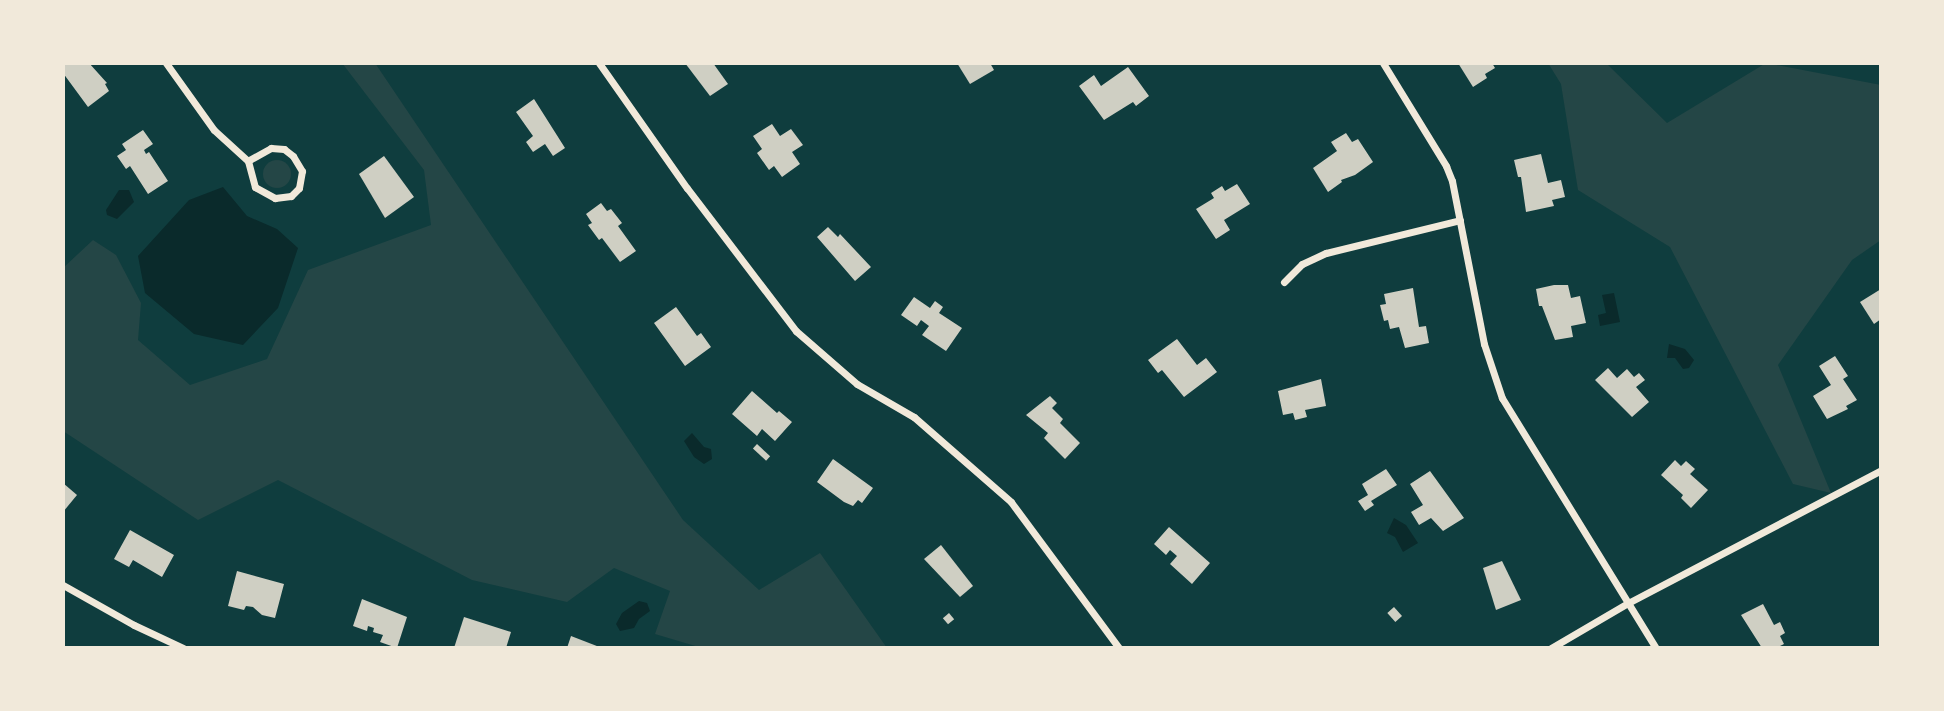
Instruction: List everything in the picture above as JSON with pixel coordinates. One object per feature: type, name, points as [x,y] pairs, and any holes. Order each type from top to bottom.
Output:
[{"type":"street","points":[[166,63],[214,130],[248,161],[251,181],[267,196],[283,198],[299,188],[302,171],[289,152],[271,148],[248,161]]},
{"type":"street","points":[[599,63],[687,188],[796,331],[857,384],[914,417],[980,471],[1011,502],[1119,648]]},
{"type":"street","points":[[1383,63],[1446,166],[1460,220],[1484,344],[1502,398],[1656,648]]},
{"type":"street","points":[[1284,282],[1302,264],[1325,253],[1460,220]]},
{"type":"street","points":[[1551,648],[1628,603],[1881,470]]},
{"type":"street","points":[[63,584],[134,625],[183,648]]},
{"type":"shaded area","points":[[342,63],[375,63],[683,520],[759,590],[820,553],[887,648],[702,648],[655,634],[670,591],[614,568],[567,602],[472,580],[278,480],[198,520],[63,431],[63,268],[93,240],[116,255],[141,303],[138,340],[190,385],[267,359],[308,270],[431,225],[424,170]]},
{"type":"shaded area","points":[[1548,63],[1606,63],[1667,123],[1766,63],[1881,85],[1881,240],[1852,260],[1778,365],[1831,493],[1793,484],[1670,247],[1578,190],[1561,84]]},
{"type":"shaded area","points":[[277,160],[287,164],[291,174],[287,184],[277,188],[267,184],[263,174],[267,164]]},
{"type":"shaded area","points":[[223,187],[247,216],[277,229],[298,248],[278,308],[243,345],[194,334],[145,293],[138,256],[189,200]]},
{"type":"shaded area","points":[[119,190],[129,190],[134,202],[117,219],[107,215],[106,210]]},
{"type":"shaded area","points":[[1614,293],[1620,322],[1600,326],[1598,315],[1606,313],[1602,295]]},
{"type":"shaded area","points":[[1669,344],[1685,349],[1694,360],[1689,368],[1683,369],[1675,358],[1667,358]]},
{"type":"shaded area","points":[[692,433],[704,447],[711,449],[712,459],[704,464],[694,457],[684,441]]},
{"type":"shaded area","points":[[1394,518],[1406,525],[1418,543],[1403,552],[1395,537],[1387,533]]},
{"type":"shaded area","points":[[639,601],[647,603],[650,611],[639,619],[634,628],[620,631],[616,624],[622,613]]},
{"type":"building","points":[[64,63],[89,63],[107,83],[105,84],[109,91],[88,107],[63,73]]},
{"type":"building","points":[[685,63],[713,63],[728,84],[710,96]]},
{"type":"building","points":[[957,63],[990,63],[994,70],[970,84]]},
{"type":"building","points":[[1458,63],[1492,63],[1495,68],[1485,74],[1487,78],[1473,87]]},
{"type":"building","points":[[1128,67],[1149,96],[1136,106],[1133,102],[1104,120],[1079,86],[1094,75],[1101,86]]},
{"type":"building","points":[[534,99],[565,148],[553,156],[545,144],[533,152],[526,142],[533,136],[516,112]]},
{"type":"building","points":[[772,124],[780,136],[791,129],[803,145],[792,152],[800,164],[782,177],[774,166],[769,170],[757,153],[762,149],[753,136]]},
{"type":"building","points":[[143,130],[153,144],[144,150],[146,154],[149,152],[168,181],[148,194],[130,166],[126,169],[117,156],[126,150],[122,144]]},
{"type":"building","points":[[1346,133],[1352,142],[1358,139],[1373,162],[1355,175],[1341,180],[1342,182],[1328,192],[1313,168],[1337,151],[1331,142]]},
{"type":"building","points":[[1541,154],[1548,183],[1561,180],[1565,197],[1552,200],[1554,206],[1526,212],[1521,177],[1518,177],[1514,160]]},
{"type":"building","points":[[384,156],[414,197],[385,218],[359,174]]},
{"type":"building","points":[[1237,184],[1250,204],[1224,220],[1230,230],[1216,239],[1196,209],[1214,198],[1211,193],[1222,186],[1225,191]]},
{"type":"building","points":[[601,203],[607,211],[611,209],[622,223],[618,226],[636,251],[620,262],[588,225],[592,223],[586,214]]},
{"type":"building","points":[[828,227],[838,237],[840,234],[871,267],[855,281],[817,237]]},
{"type":"building","points":[[1568,285],[1571,298],[1580,296],[1586,323],[1571,326],[1573,337],[1555,340],[1542,306],[1539,306],[1536,289]]},
{"type":"building","points":[[1413,288],[1419,327],[1426,326],[1429,343],[1405,348],[1399,327],[1390,329],[1388,320],[1384,321],[1380,305],[1386,304],[1384,294]]},
{"type":"building","points":[[1881,289],[1881,319],[1874,324],[1860,302]]},
{"type":"building","points":[[914,297],[930,308],[935,301],[943,307],[939,313],[962,328],[946,351],[922,335],[929,326],[921,320],[917,326],[901,315]]},
{"type":"building","points":[[676,307],[697,336],[701,333],[711,347],[685,366],[654,323]]},
{"type":"building","points":[[1177,339],[1197,365],[1206,358],[1217,372],[1184,397],[1162,370],[1158,373],[1148,360]]},
{"type":"building","points":[[1835,356],[1848,376],[1843,379],[1857,400],[1846,406],[1848,409],[1827,419],[1813,396],[1831,385],[1819,366]]},
{"type":"building","points":[[1608,368],[1617,378],[1627,369],[1634,377],[1639,373],[1645,380],[1636,387],[1649,402],[1632,417],[1595,380]]},
{"type":"building","points":[[1321,379],[1326,406],[1305,410],[1307,417],[1295,420],[1293,413],[1283,415],[1278,391]]},
{"type":"building","points":[[752,391],[792,422],[775,441],[762,429],[757,436],[732,414]]},
{"type":"building","points":[[1050,396],[1057,403],[1052,408],[1063,419],[1060,423],[1080,443],[1065,459],[1044,438],[1048,433],[1026,415]]},
{"type":"building","points":[[757,444],[770,456],[766,461],[753,448]]},
{"type":"building","points":[[833,459],[873,488],[862,503],[858,500],[853,506],[844,502],[817,482]]},
{"type":"building","points":[[1675,460],[1681,466],[1686,461],[1695,469],[1690,474],[1708,490],[1691,508],[1681,498],[1683,495],[1661,475]]},
{"type":"building","points":[[1386,469],[1397,485],[1371,501],[1374,505],[1365,511],[1358,501],[1368,495],[1362,484]]},
{"type":"building","points":[[1430,471],[1464,518],[1443,531],[1431,518],[1419,525],[1411,512],[1423,505],[1410,484]]},
{"type":"building","points":[[63,483],[77,495],[63,512]]},
{"type":"building","points":[[1169,527],[1210,563],[1192,584],[1170,564],[1177,556],[1170,550],[1166,555],[1154,544]]},
{"type":"building","points":[[130,530],[174,555],[162,577],[133,560],[129,567],[114,559]]},
{"type":"building","points":[[941,545],[973,586],[960,597],[924,559]]},
{"type":"building","points":[[1502,561],[1521,600],[1496,610],[1483,568]]},
{"type":"building","points":[[237,571],[284,584],[275,618],[262,615],[253,607],[246,606],[244,610],[228,606]]},
{"type":"building","points":[[362,599],[407,617],[397,648],[380,642],[383,635],[373,632],[374,628],[368,626],[367,631],[353,626]]},
{"type":"building","points":[[1763,604],[1774,625],[1780,622],[1785,633],[1780,636],[1784,644],[1776,648],[1762,648],[1741,615]]},
{"type":"building","points":[[1394,607],[1402,616],[1395,622],[1387,613]]},
{"type":"building","points":[[949,613],[954,619],[948,624],[943,618]]},
{"type":"building","points":[[464,617],[511,632],[506,648],[454,648]]},
{"type":"building","points":[[571,636],[602,648],[567,648]]}]
